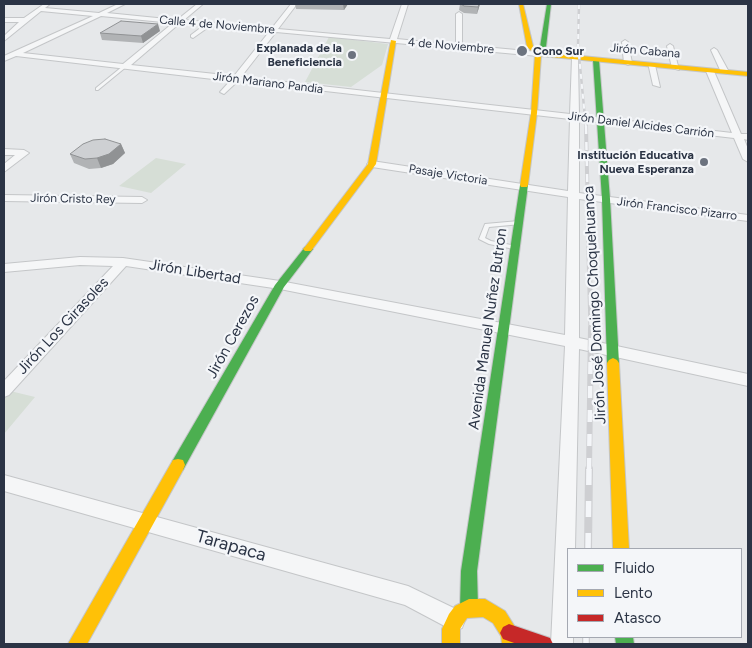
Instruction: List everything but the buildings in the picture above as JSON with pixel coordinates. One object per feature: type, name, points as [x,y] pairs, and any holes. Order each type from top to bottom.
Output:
[{"type":"main road","points":[[520,4],[530,47],[538,54]]},
{"type":"main road","name":"Avenida Manuel Nuñez Butron","points":[[450,642],[462,614],[469,571],[534,113],[538,54],[543,48],[549,4]]},
{"type":"main road","name":"Jirón Cerezos","points":[[77,644],[280,285],[372,164],[393,41]]},
{"type":"main road","name":"Jirón Cabana","points":[[538,54],[748,74]]},
{"type":"main road","name":"Jirón José Domingo Choquehuanca","points":[[596,60],[606,199],[621,548]]},
{"type":"main road","points":[[462,614],[484,608],[499,617],[510,638],[544,644]]},
{"type":"street","points":[[4,39],[25,20],[48,4]]},
{"type":"street","points":[[16,54],[122,4]]},
{"type":"street","points":[[124,67],[200,4]]},
{"type":"street","points":[[224,92],[237,78],[272,29],[294,4]]},
{"type":"street","points":[[393,41],[405,4]]},
{"type":"street","name":"Calle 4 de Noviembre","points":[[40,9],[393,41]]},
{"type":"street","points":[[459,14],[459,47]]},
{"type":"street","points":[[4,20],[25,20]]},
{"type":"street","points":[[193,36],[208,24]]},
{"type":"street","name":"4 de Noviembre","points":[[393,41],[538,54]]},
{"type":"street","points":[[625,42],[628,63]]},
{"type":"street","points":[[670,46],[676,68]]},
{"type":"street","points":[[714,50],[725,72]]},
{"type":"street","name":"Jirón Mariano Pandia","points":[[4,59],[16,54],[534,113]]},
{"type":"street","points":[[562,644],[572,342],[576,58]]},
{"type":"street","points":[[651,65],[657,85]]},
{"type":"street","points":[[710,70],[748,159]]},
{"type":"street","name":"Jirón Daniel Alcides Carrión","points":[[534,113],[601,119],[748,137]]},
{"type":"street","points":[[4,152],[24,153],[4,169]]},
{"type":"street","name":"Pasaje Victoria","points":[[372,164],[573,195]]},
{"type":"street","name":"Jirón Francisco Pizarro","points":[[573,195],[748,218]]},
{"type":"street","name":"Jirón Cristo Rey","points":[[4,198],[142,200]]},
{"type":"street","name":"Jirón Libertad","points":[[4,268],[80,261],[123,262],[280,285],[572,342],[748,380]]},
{"type":"street","name":"Jirón Los Girasoles","points":[[4,391],[123,262]]},
{"type":"street","name":"Tarapaca","points":[[4,482],[408,596],[462,614]]},
{"type":"lane","points":[[96,89],[124,67]]},
{"type":"lane","points":[[515,248],[482,239],[486,227],[491,224],[519,224]]},
{"type":"shaded area","name":"Explanada de la Beneficiencia","points":[[329,37],[388,44],[382,65],[351,87],[305,82]]},
{"type":"shaded area","points":[[156,158],[186,164],[151,193],[119,186]]},
{"type":"shaded area","points":[[6,390],[35,397],[4,434],[4,393]]},
{"type":"railway","points":[[579,4],[578,45],[586,128]]},
{"type":"railway","points":[[586,126],[588,217]]},
{"type":"railway","points":[[588,215],[591,329]]},
{"type":"railway","points":[[589,470],[591,329]]},
{"type":"railway","points":[[588,548],[589,469]]},
{"type":"railway","points":[[586,638],[586,644]]},
{"type":"traffic: fast","points":[[538,54],[543,47],[549,4]]},
{"type":"traffic: fast","points":[[596,60],[606,199],[613,363]]},
{"type":"traffic: fast","points":[[469,608],[469,571],[524,185]]},
{"type":"traffic: fast","points":[[178,465],[280,285],[308,249]]},
{"type":"traffic: fast","points":[[624,638],[625,644]]},
{"type":"traffic: slow","points":[[521,4],[530,47],[538,54]]},
{"type":"traffic: slow","points":[[308,249],[372,164],[393,41]]},
{"type":"traffic: slow","points":[[538,54],[748,74]]},
{"type":"traffic: slow","points":[[524,185],[534,113],[538,54]]},
{"type":"traffic: slow","points":[[613,363],[621,548]]},
{"type":"traffic: slow","points":[[77,644],[178,465]]},
{"type":"traffic: slow","points":[[451,644],[451,629],[455,620],[461,612],[469,608],[485,608],[499,617],[509,633],[511,644]]},
{"type":"traffic: jam","points":[[509,633],[544,644]]},
{"type":"place","name":"Cono Sur","points":[[522,51]]},
{"type":"place","name":"Explanada de la Beneficiencia","points":[[352,55]]},
{"type":"place","name":"Institución Educativa Nueva Esperanza","points":[[704,162]]}]
